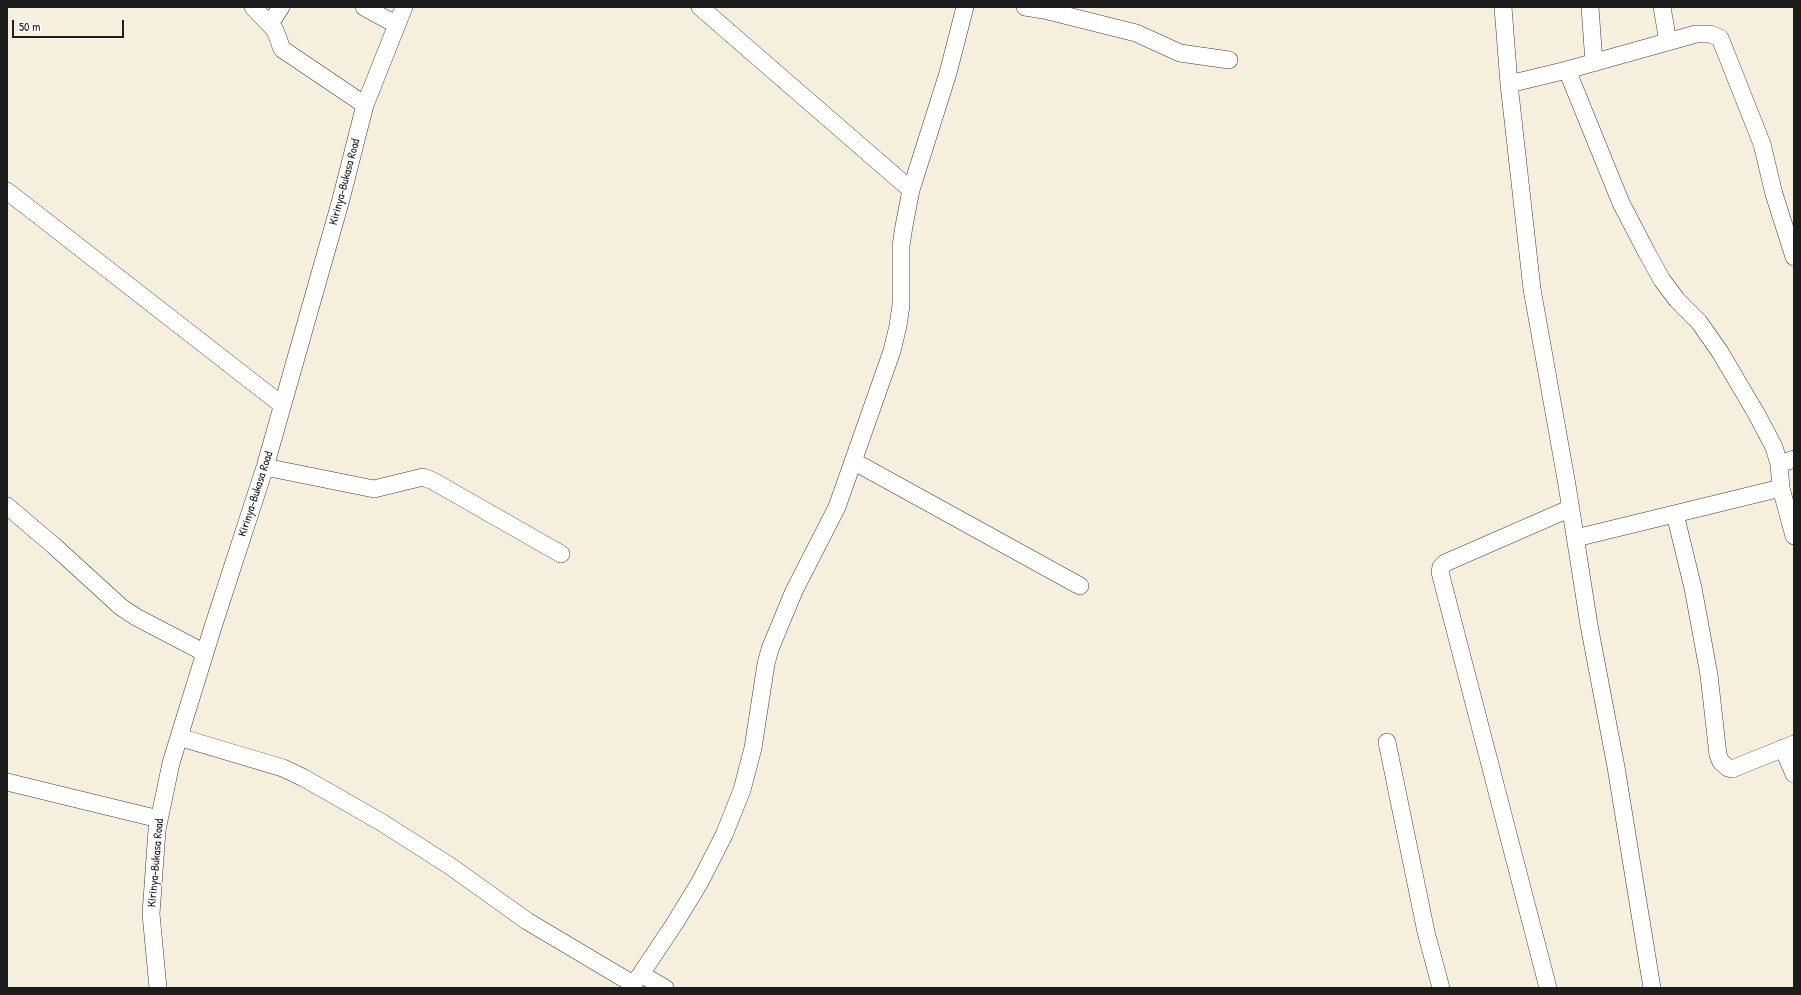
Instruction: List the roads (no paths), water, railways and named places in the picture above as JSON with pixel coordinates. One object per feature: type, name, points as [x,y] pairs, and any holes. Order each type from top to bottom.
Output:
[{"type":"street","points":[[253,7],[275,30],[282,49],[365,105]]},
{"type":"street","points":[[270,24],[281,7]]},
{"type":"street","points":[[364,7],[397,25]]},
{"type":"street","name":"Kirinya-Bukasa Road","points":[[158,988],[151,914],[157,830],[171,763],[265,467],[340,203],[365,105],[404,7]]},
{"type":"street","points":[[700,7],[911,190]]},
{"type":"street","points":[[635,982],[700,882],[724,834],[742,790],[753,748],[766,664],[770,649],[794,591],[837,507],[892,351],[901,305],[901,246],[911,190],[948,73],[965,7]]},
{"type":"street","points":[[1025,7],[1044,10],[1136,33],[1180,53],[1229,60]]},
{"type":"street","points":[[1503,7],[1508,84],[1532,288],[1571,508],[1652,988]]},
{"type":"street","points":[[1590,7],[1594,63]]},
{"type":"street","points":[[1662,7],[1668,42]]},
{"type":"street","points":[[1508,84],[1594,63],[1696,34],[1710,34],[1720,38],[1762,144],[1774,194],[1794,257]]},
{"type":"street","points":[[1567,70],[1621,203],[1662,280],[1677,300],[1698,322],[1720,352],[1756,412],[1774,447],[1787,461],[1781,488],[1794,536]]},
{"type":"street","points":[[7,191],[282,405]]},
{"type":"street","points":[[853,461],[1080,586]]},
{"type":"street","points":[[265,467],[374,489],[422,477],[433,481],[561,554]]},
{"type":"street","points":[[1576,538],[1781,488]]},
{"type":"street","points":[[7,506],[53,544],[121,607],[136,617],[205,653]]},
{"type":"street","points":[[1548,988],[1440,572],[1445,563],[1571,508]]},
{"type":"street","points":[[1675,514],[1693,588],[1709,675],[1718,755],[1721,762],[1731,769],[1788,746],[1794,774]]},
{"type":"street","points":[[179,737],[283,768],[304,778],[381,822],[450,866],[527,921],[635,982],[665,988]]},
{"type":"street","points":[[1387,742],[1426,932],[1441,988]]},
{"type":"street","points":[[7,782],[159,819]]}]
